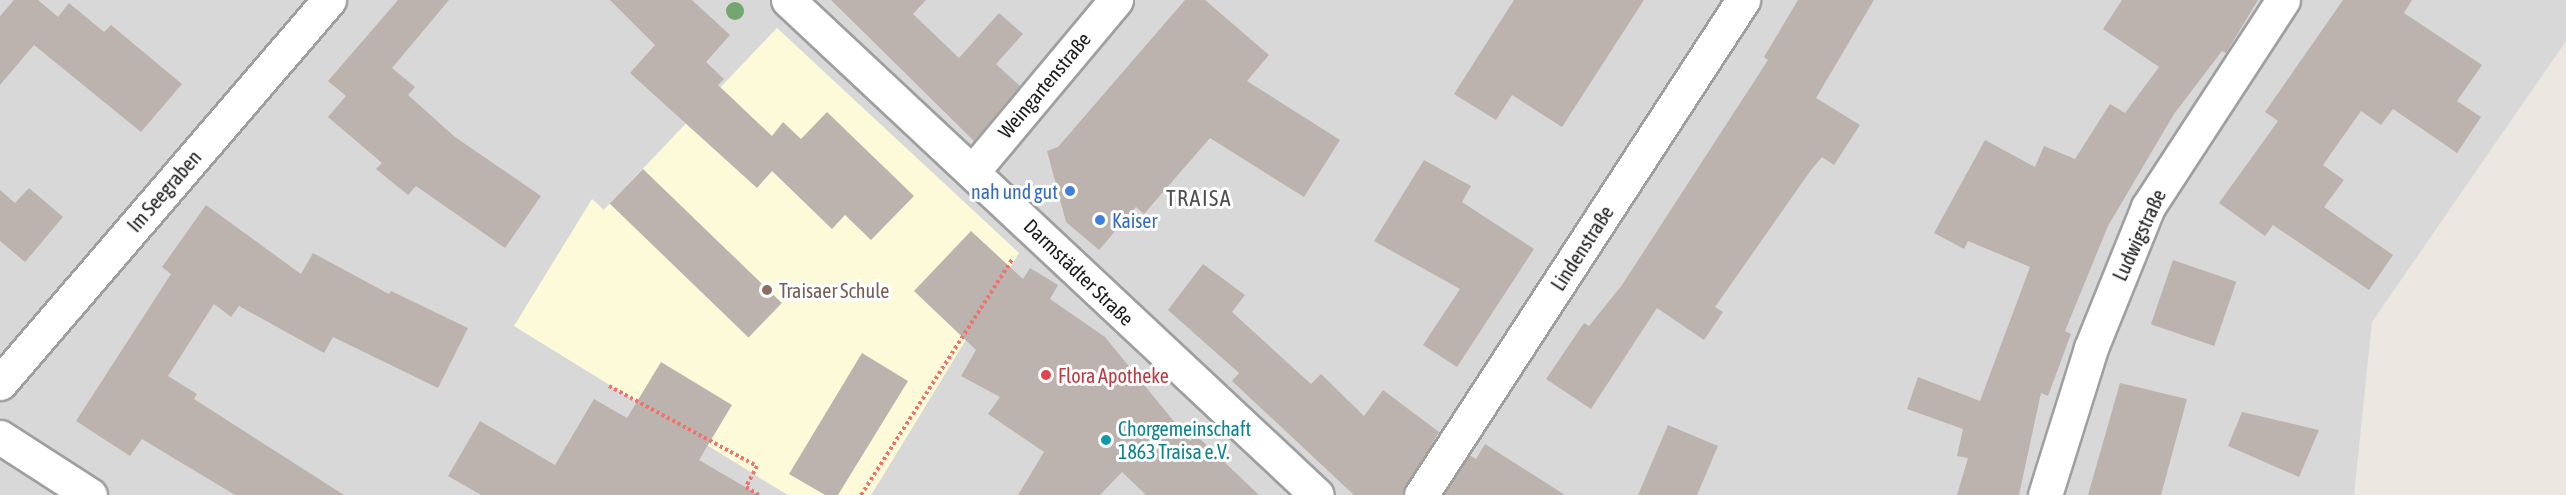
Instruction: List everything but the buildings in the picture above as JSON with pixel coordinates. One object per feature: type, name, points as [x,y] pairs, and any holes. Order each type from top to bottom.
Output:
[{"type":"street","name":"Im Seegraben","points":[[0,383],[329,0]]},
{"type":"street","name":"Darmstädter Straße","points":[[788,0],[1317,495]]},
{"type":"street","name":"Weingartenstraße","points":[[973,171],[1116,0]]},
{"type":"street","name":"Lindenstraße","points":[[1421,495],[1743,0]]},
{"type":"street","name":"Ludwigstraße","points":[[2045,495],[2091,348],[2148,207],[2283,0]]},
{"type":"street","points":[[0,437],[90,495]]},
{"type":"path","points":[[861,495],[1033,227]]},
{"type":"path","points":[[609,386],[757,466],[746,487],[759,495]]},
{"type":"shaded area","points":[[0,0],[2566,0],[2566,41],[2372,322],[2354,495],[871,495],[924,409],[852,100],[777,28],[603,210],[592,200],[759,478],[788,495],[0,495]]},
{"type":"shaded area","name":"Traisaer Schule","points":[[777,28],[1019,253],[871,495],[788,495],[514,326],[592,199],[604,210]]},
{"type":"place","name":"nah und gut","points":[[1070,191]]},
{"type":"place","name":"Kaiser","points":[[1100,220]]},
{"type":"place","name":"Traisaer Schule","points":[[767,290]]},
{"type":"place","name":"Flora Apotheke","points":[[1046,375]]},
{"type":"place","name":"Chorgemeinschaft 1863 Traisa e.V.","points":[[1106,440]]},
{"type":"district","name":"TRAISA","points":[[1199,199]]}]
